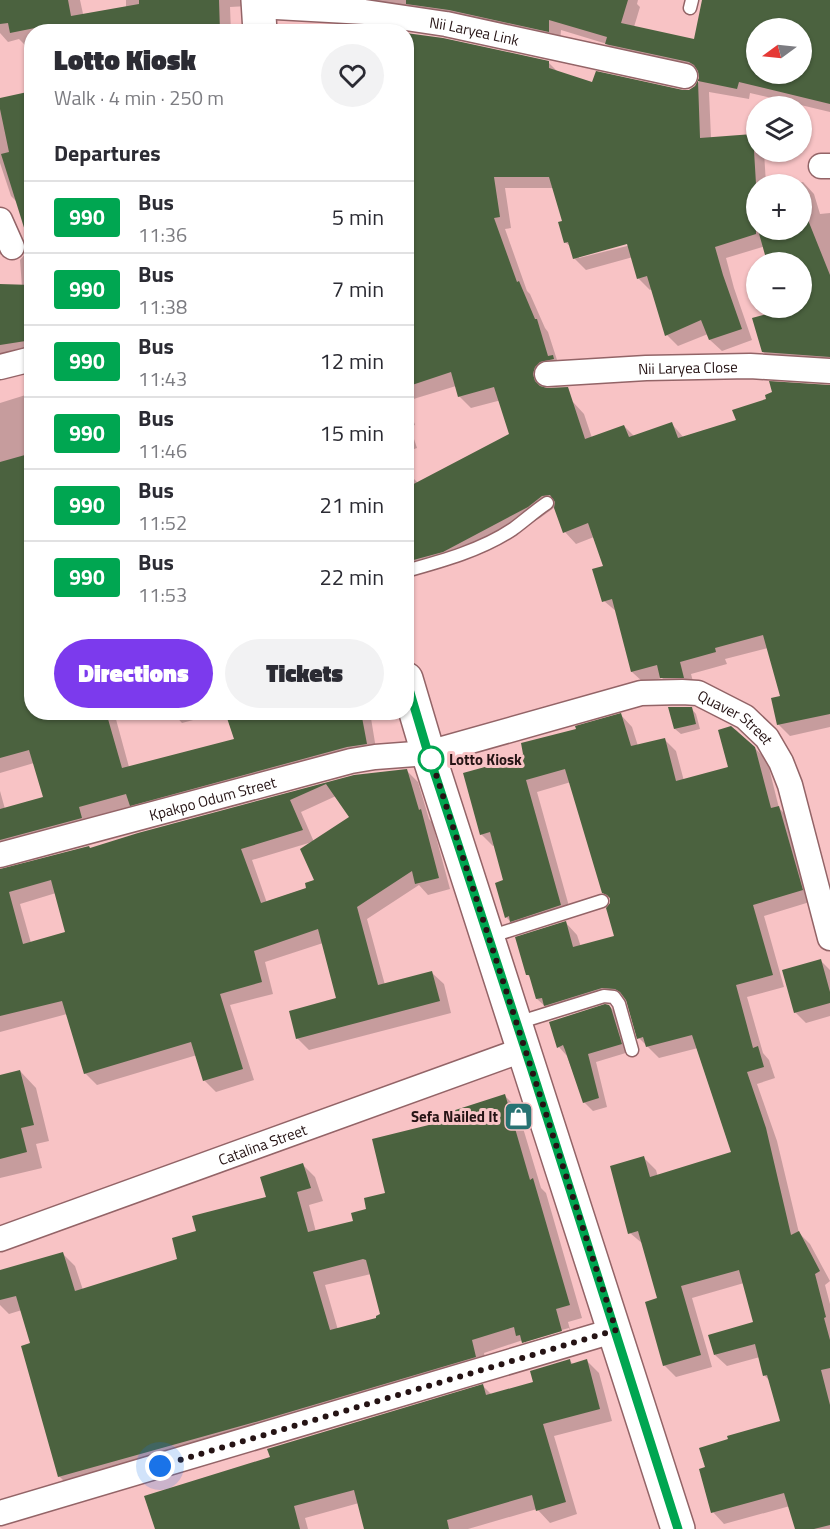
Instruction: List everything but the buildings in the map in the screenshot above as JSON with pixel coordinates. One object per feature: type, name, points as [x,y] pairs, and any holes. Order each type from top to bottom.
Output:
[{"type":"street","name":"Nii Laryea Link","points":[[259,12],[365,12],[446,24],[685,76]]},
{"type":"street","points":[[0,220],[12,247]]},
{"type":"street","points":[[0,367],[24,360]]},
{"type":"street","name":"Nii Laryea Close","points":[[547,374],[646,368],[750,366],[830,371]]},
{"type":"street","name":"Quaver Street","points":[[428,753],[641,693],[698,693],[745,717],[767,738],[781,762],[790,785],[830,938]]},
{"type":"street","points":[[414,706],[678,1529]]},
{"type":"street","name":"Kpakpo Odum Street","points":[[0,855],[351,761],[428,753]]},
{"type":"street","name":"Catalina Street","points":[[0,1239],[521,1036]]},
{"type":"street","points":[[0,1513],[616,1330]]},
{"type":"lane","points":[[414,569],[441,561],[511,530],[547,502]]},
{"type":"lane","points":[[489,937],[602,901]]},
{"type":"lane","points":[[521,1036],[604,996],[614,997],[619,1004],[632,1050]]},
{"type":"bus line","name":"990","points":[[414,706],[678,1529]]},
{"type":"place","name":"Lotto Kiosk","points":[[431,759]]},
{"type":"place","name":"Sefa Nailed It","points":[[519,1116]]},
{"type":"route","points":[[160,1466],[616,1330],[431,759]]}]
